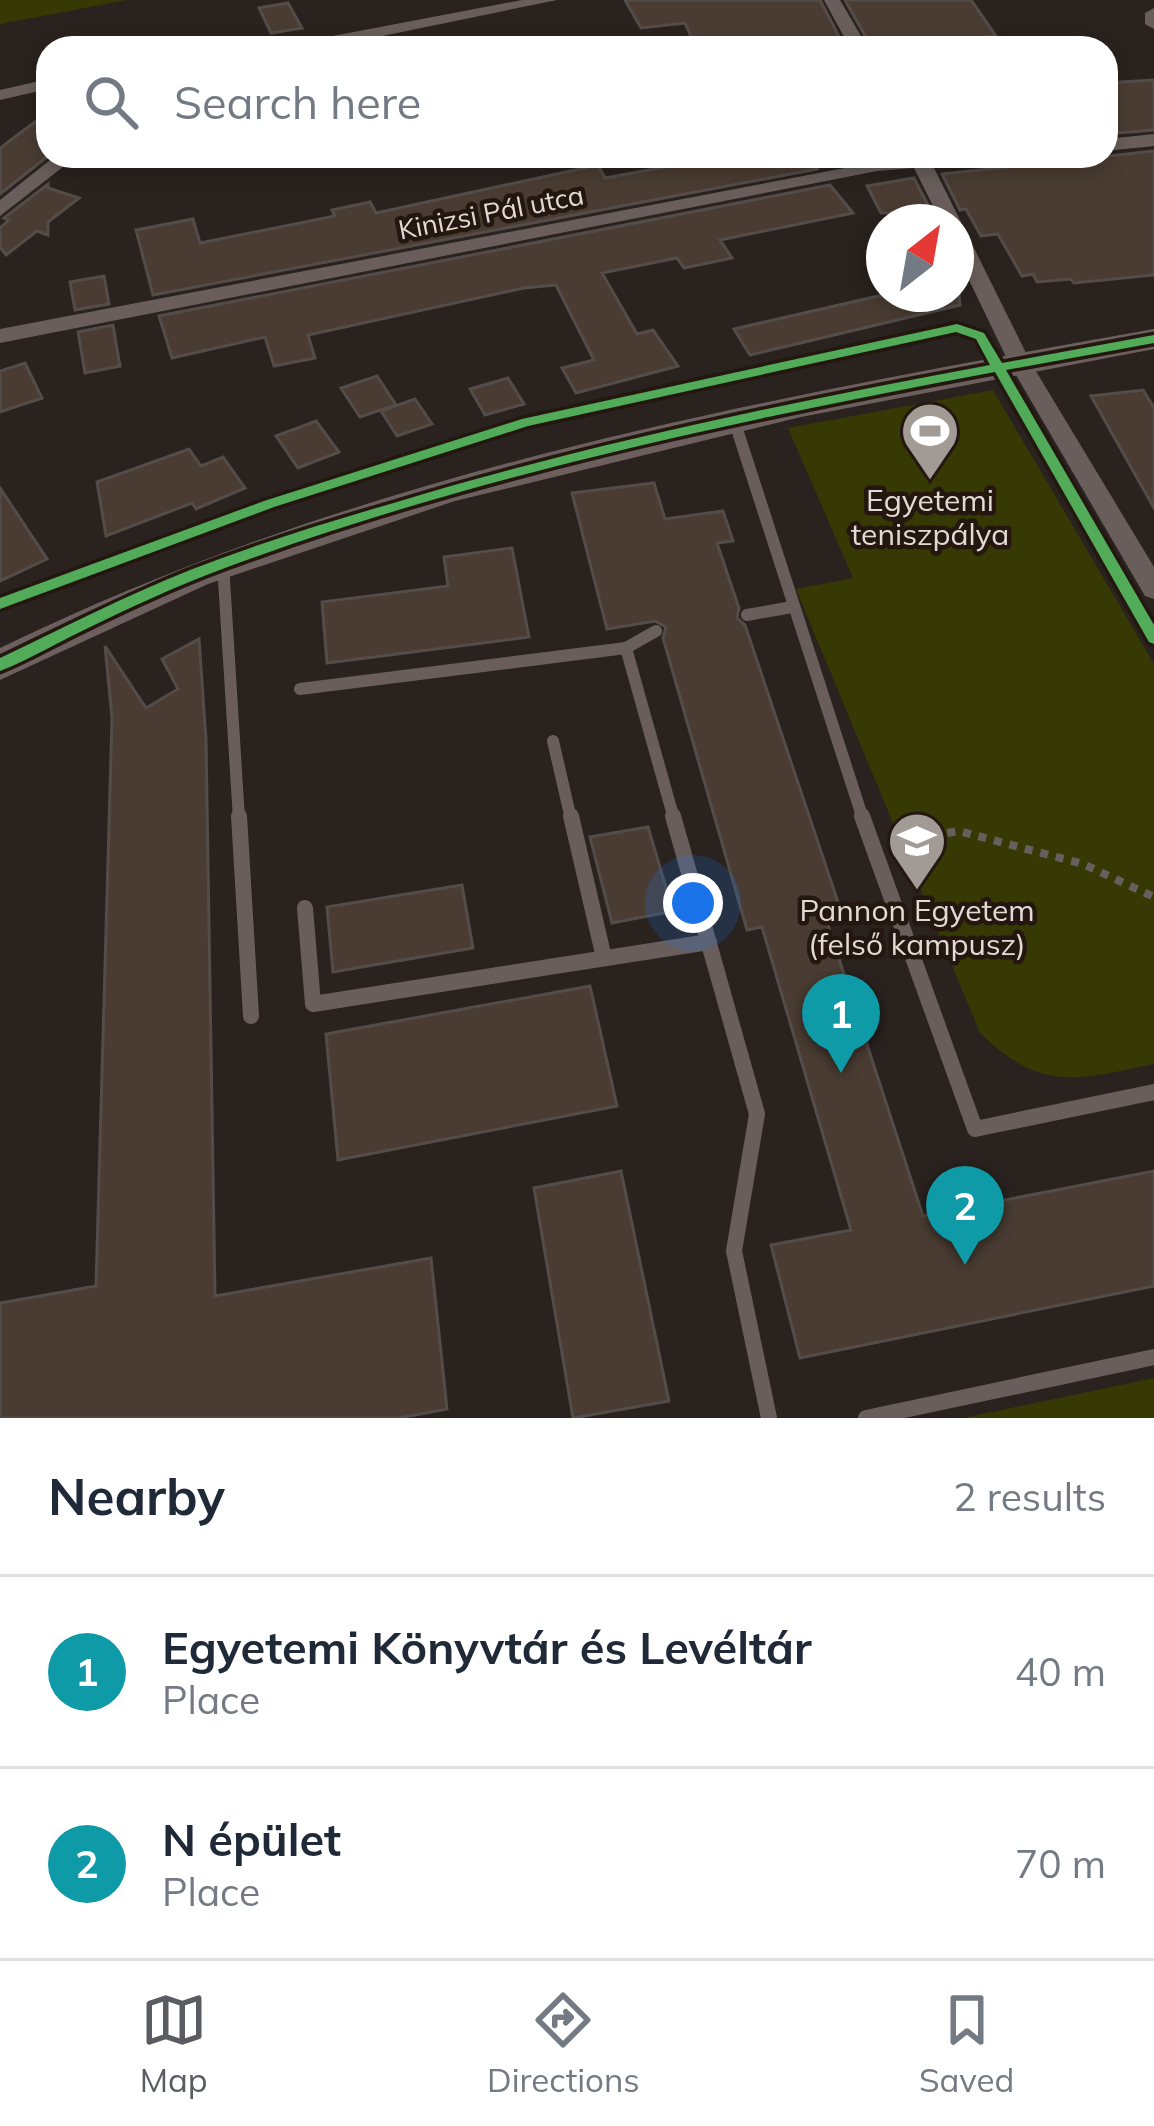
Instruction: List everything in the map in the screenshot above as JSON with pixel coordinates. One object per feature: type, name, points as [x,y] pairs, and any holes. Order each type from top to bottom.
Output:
[{"type":"street","points":[[434,0],[493,11]]},
{"type":"street","points":[[360,36],[549,0]]},
{"type":"street","points":[[832,0],[852,36]]},
{"type":"street","points":[[1154,13],[1154,24]]},
{"type":"street","points":[[0,95],[36,87]]},
{"type":"street","points":[[1118,144],[1154,140]]},
{"type":"street","points":[[0,210],[52,168]]},
{"type":"street","name":"Kinizsi Pál utca","points":[[0,336],[863,168]]},
{"type":"street","points":[[924,168],[942,204]]},
{"type":"street","points":[[974,269],[1020,363],[1154,589]]},
{"type":"street","points":[[0,665],[223,563],[539,464],[1154,339]]},
{"type":"lane","points":[[735,424],[872,845],[975,1130],[1154,1092]]},
{"type":"lane","points":[[223,563],[251,1016]]},
{"type":"lane","points":[[747,616],[792,608]]},
{"type":"lane","points":[[300,689],[626,648],[656,631]]},
{"type":"lane","points":[[626,648],[757,1114],[734,1250],[769,1418]]},
{"type":"lane","points":[[553,741],[604,958]]},
{"type":"lane","points":[[305,908],[313,1004],[709,942]]},
{"type":"lane","points":[[866,1418],[1154,1357]]},
{"type":"path","points":[[872,845],[958,831],[1083,864],[1154,897]]},
{"type":"shaded area","points":[[0,0],[127,0],[0,24]]},
{"type":"shaded area","points":[[993,390],[1154,664],[1154,1064],[1061,1077],[1022,1065],[980,1033],[796,589],[853,578],[788,428]]},
{"type":"shaded area","points":[[1154,1378],[1154,1418],[963,1418]]},
{"type":"building","points":[[625,0],[820,0],[839,36],[691,36],[685,23],[641,28]]},
{"type":"building","points":[[845,0],[971,0],[996,36],[865,36]]},
{"type":"building","points":[[288,3],[302,28],[271,33],[259,8]]},
{"type":"building","points":[[1154,80],[1154,130],[1118,133],[1118,82]]},
{"type":"building","points":[[36,121],[36,166],[0,194],[0,148]]},
{"type":"building","points":[[1154,151],[1154,275],[1074,283],[1071,279],[1037,282],[1033,274],[1022,276],[998,234],[981,236],[974,223],[974,204],[957,204],[942,174],[997,168],[1118,168],[1118,155]]},
{"type":"building","points":[[584,168],[600,168],[605,178],[660,168],[817,169],[153,295],[136,230],[193,219],[200,243],[335,216],[332,210],[370,202],[376,213]]},
{"type":"building","points":[[914,178],[927,204],[876,204],[867,186]]},
{"type":"building","points":[[48,184],[48,188],[79,198],[48,222],[48,235],[37,231],[6,255],[0,247],[0,228],[9,220],[4,218]]},
{"type":"building","points":[[830,185],[853,213],[720,240],[732,258],[684,268],[677,258],[602,273],[637,334],[653,330],[678,366],[576,393],[562,368],[594,360],[556,285],[308,335],[315,358],[274,366],[265,337],[172,358],[159,316]]},
{"type":"building","points":[[104,276],[109,304],[75,310],[70,282]]},
{"type":"building","points":[[866,299],[866,312],[931,312],[750,355],[734,329]]},
{"type":"building","points":[[113,325],[120,366],[85,373],[78,332]]},
{"type":"building","points":[[25,363],[42,398],[0,412],[0,371]]},
{"type":"building","points":[[377,376],[396,405],[360,417],[341,388]]},
{"type":"building","points":[[508,378],[524,404],[485,415],[470,389]]},
{"type":"building","points":[[1143,390],[1154,408],[1154,508],[1091,396]]},
{"type":"building","points":[[415,399],[432,424],[397,436],[381,411]]},
{"type":"building","points":[[316,421],[339,452],[298,468],[276,436]]},
{"type":"building","points":[[189,449],[201,466],[223,457],[245,488],[196,509],[192,503],[106,536],[97,482]]},
{"type":"building","points":[[654,483],[665,519],[723,511],[733,541],[717,543],[739,608],[737,618],[745,625],[842,914],[825,916],[923,1216],[1154,1171],[1154,1286],[800,1358],[771,1245],[851,1230],[762,927],[747,930],[663,638],[666,627],[655,621],[607,629],[572,493]]},
{"type":"building","points":[[0,488],[47,559],[0,581]]},
{"type":"building","points":[[512,548],[529,637],[327,663],[322,602],[448,586],[444,557]]},
{"type":"building","points":[[199,639],[206,739],[215,1296],[431,1258],[447,1409],[399,1418],[0,1418],[0,1303],[96,1286],[112,718],[105,646],[146,708],[178,689],[162,659]]},
{"type":"building","points":[[648,827],[673,911],[612,923],[590,837]]},
{"type":"building","points":[[462,885],[473,948],[333,972],[327,907]]},
{"type":"building","points":[[590,986],[617,1106],[338,1160],[326,1034]]},
{"type":"building","points":[[621,1171],[669,1401],[573,1418],[534,1188]]},
{"type":"cycle path","points":[[0,604],[269,504],[526,422],[957,328],[980,336],[1154,638]]},
{"type":"cycle path","points":[[0,665],[195,574],[452,490],[684,431],[1154,339]]},
{"type":"place","name":"Egyetemi teniszpálya","points":[[930,482]]},
{"type":"place","name":"Pannon Egyetem (felső kampusz)","points":[[917,892]]},
{"type":"place","name":"Egyetemi Könyvtár és Levéltár","points":[[841,1073]]},
{"type":"place","name":"N épület","points":[[965,1265]]}]
